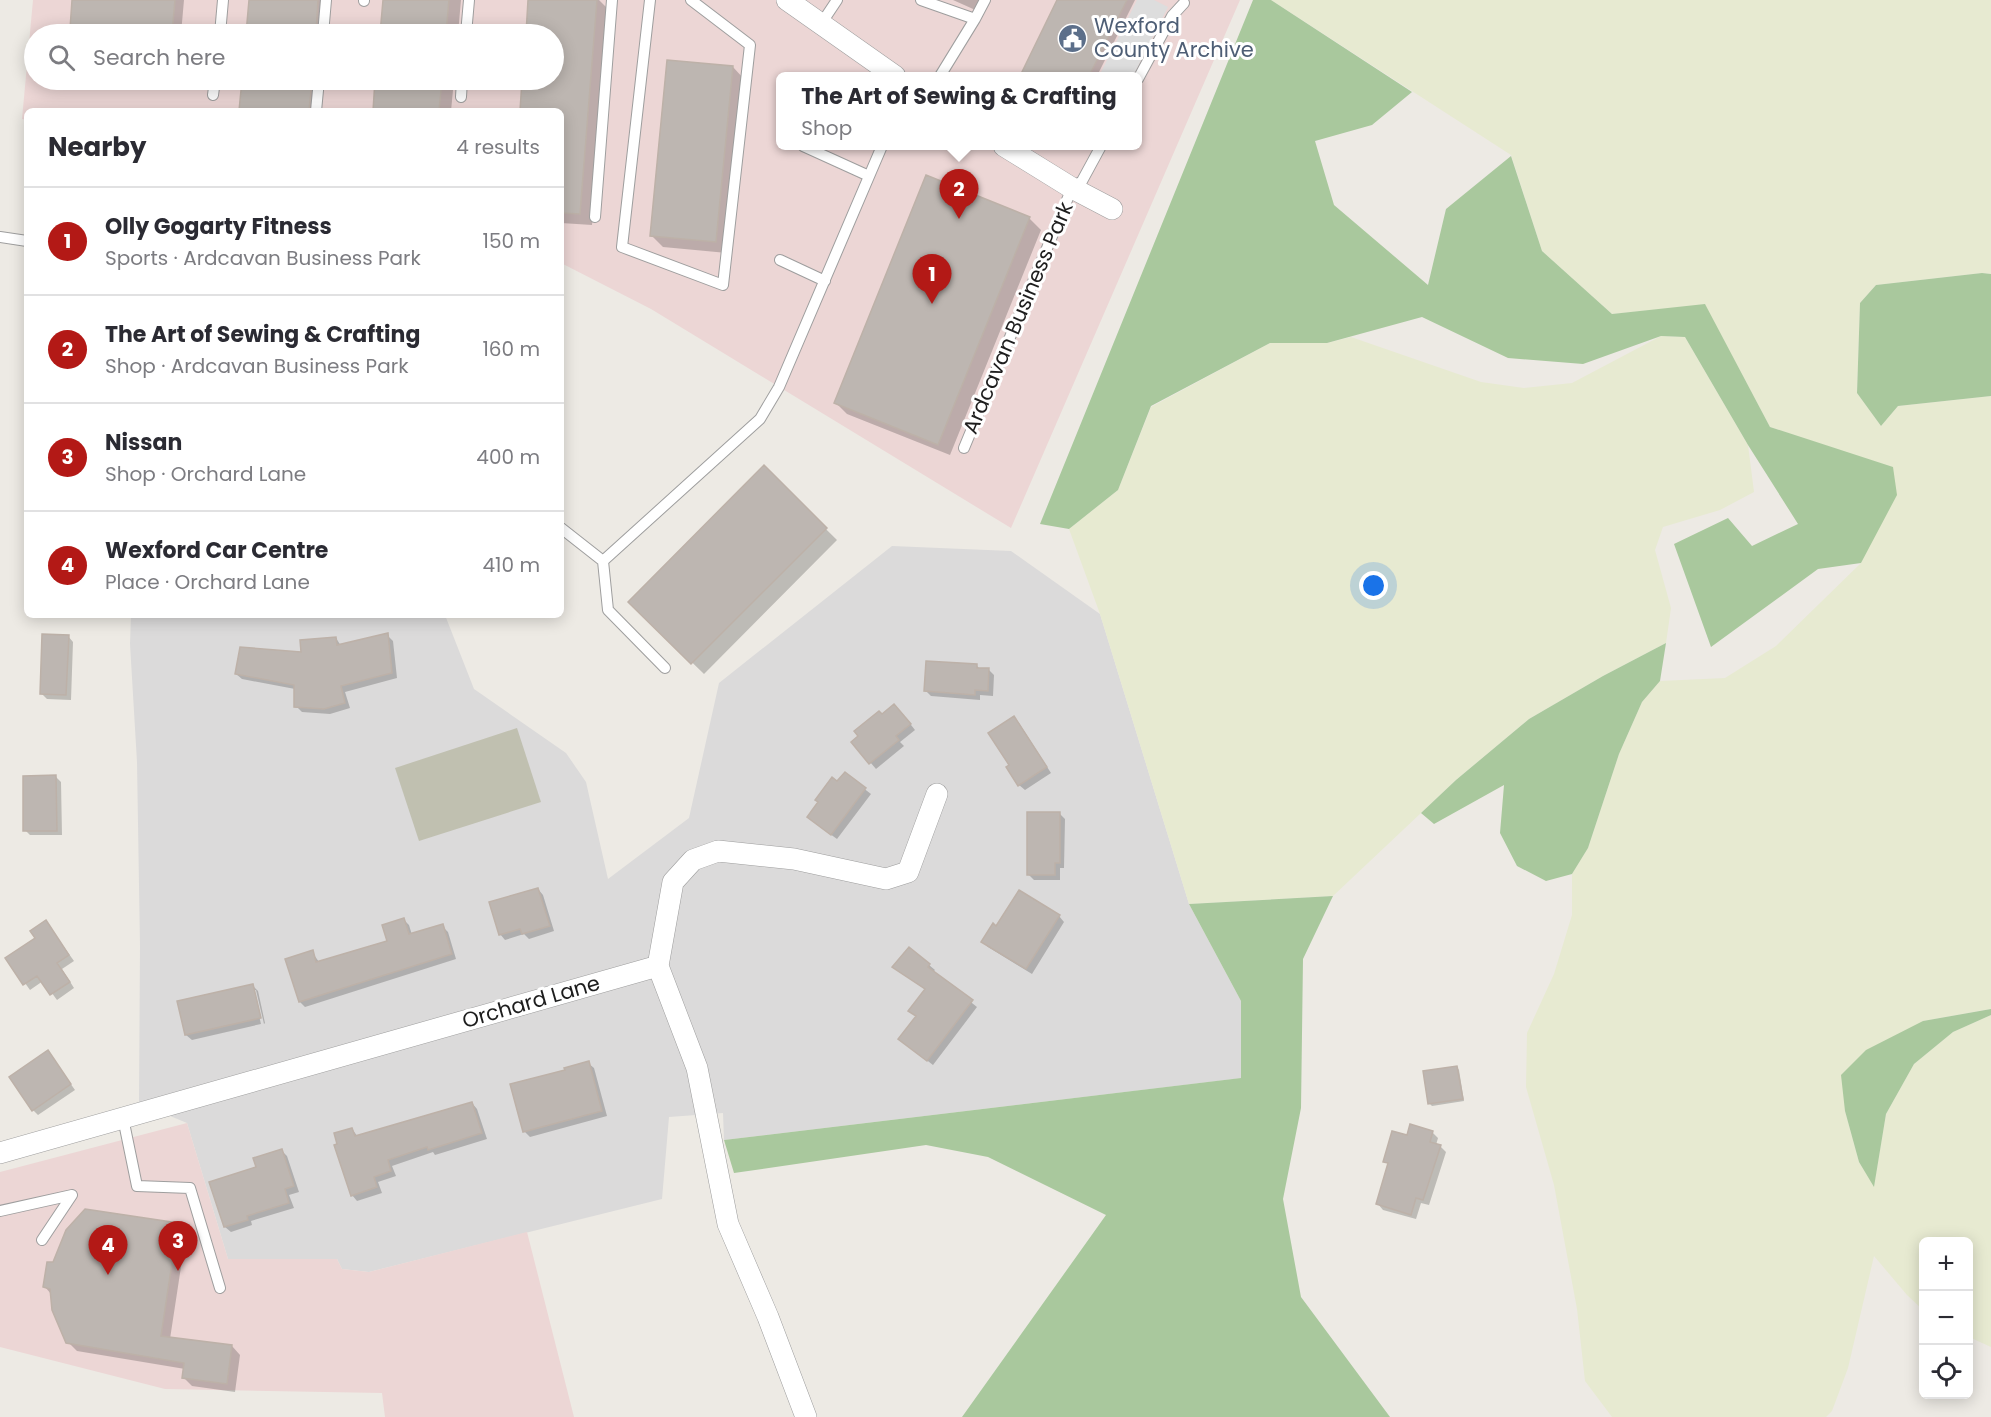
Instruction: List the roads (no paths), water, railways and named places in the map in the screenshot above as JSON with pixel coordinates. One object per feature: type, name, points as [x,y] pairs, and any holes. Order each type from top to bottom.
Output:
[{"type":"street","points":[[787,0],[889,72]]},
{"type":"street","name":"Ardcavan Business Park","points":[[1010,150],[1072,188],[1112,209]]},
{"type":"street","points":[[806,1417],[768,1317],[728,1224],[697,1068],[658,966],[673,882],[693,860],[718,851],[794,859],[886,879],[908,872],[938,794]]},
{"type":"street","name":"Orchard Lane","points":[[0,1153],[658,966]]},
{"type":"lane","points":[[220,24],[223,0]]},
{"type":"lane","points":[[324,24],[326,0]]},
{"type":"lane","points":[[467,24],[469,0]]},
{"type":"lane","points":[[595,217],[612,0]]},
{"type":"lane","points":[[650,0],[622,248],[723,285],[750,45],[691,0]]},
{"type":"lane","points":[[821,24],[837,0]]},
{"type":"lane","points":[[921,0],[975,19]]},
{"type":"lane","points":[[942,72],[986,0]]},
{"type":"lane","points":[[1140,72],[1148,53],[1172,16],[1184,3]]},
{"type":"lane","points":[[213,95],[214,90]]},
{"type":"lane","points":[[316,108],[318,90]]},
{"type":"lane","points":[[460,97],[461,90]]},
{"type":"lane","points":[[811,150],[869,176]]},
{"type":"lane","points":[[603,561],[760,419],[779,387],[880,150]]},
{"type":"lane","name":"Ardcavan Business Park","points":[[964,448],[1072,188],[1082,181],[1099,150]]},
{"type":"lane","points":[[0,237],[24,241]]},
{"type":"lane","points":[[780,260],[825,281]]},
{"type":"lane","points":[[564,530],[603,561],[608,610],[665,668]]},
{"type":"lane","points":[[123,1118],[137,1186],[190,1188],[220,1288]]},
{"type":"lane","points":[[0,1211],[72,1195],[42,1240]]},
{"type":"place","name":"Wexford County Archive","points":[[1073,38]]},
{"type":"place","name":"The Art of Sewing & Crafting","points":[[959,219]]},
{"type":"place","name":"Olly Gogarty Fitness","points":[[932,304]]},
{"type":"place","name":"Nissan","points":[[178,1271]]},
{"type":"place","name":"Wexford Car Centre","points":[[108,1275]]}]
